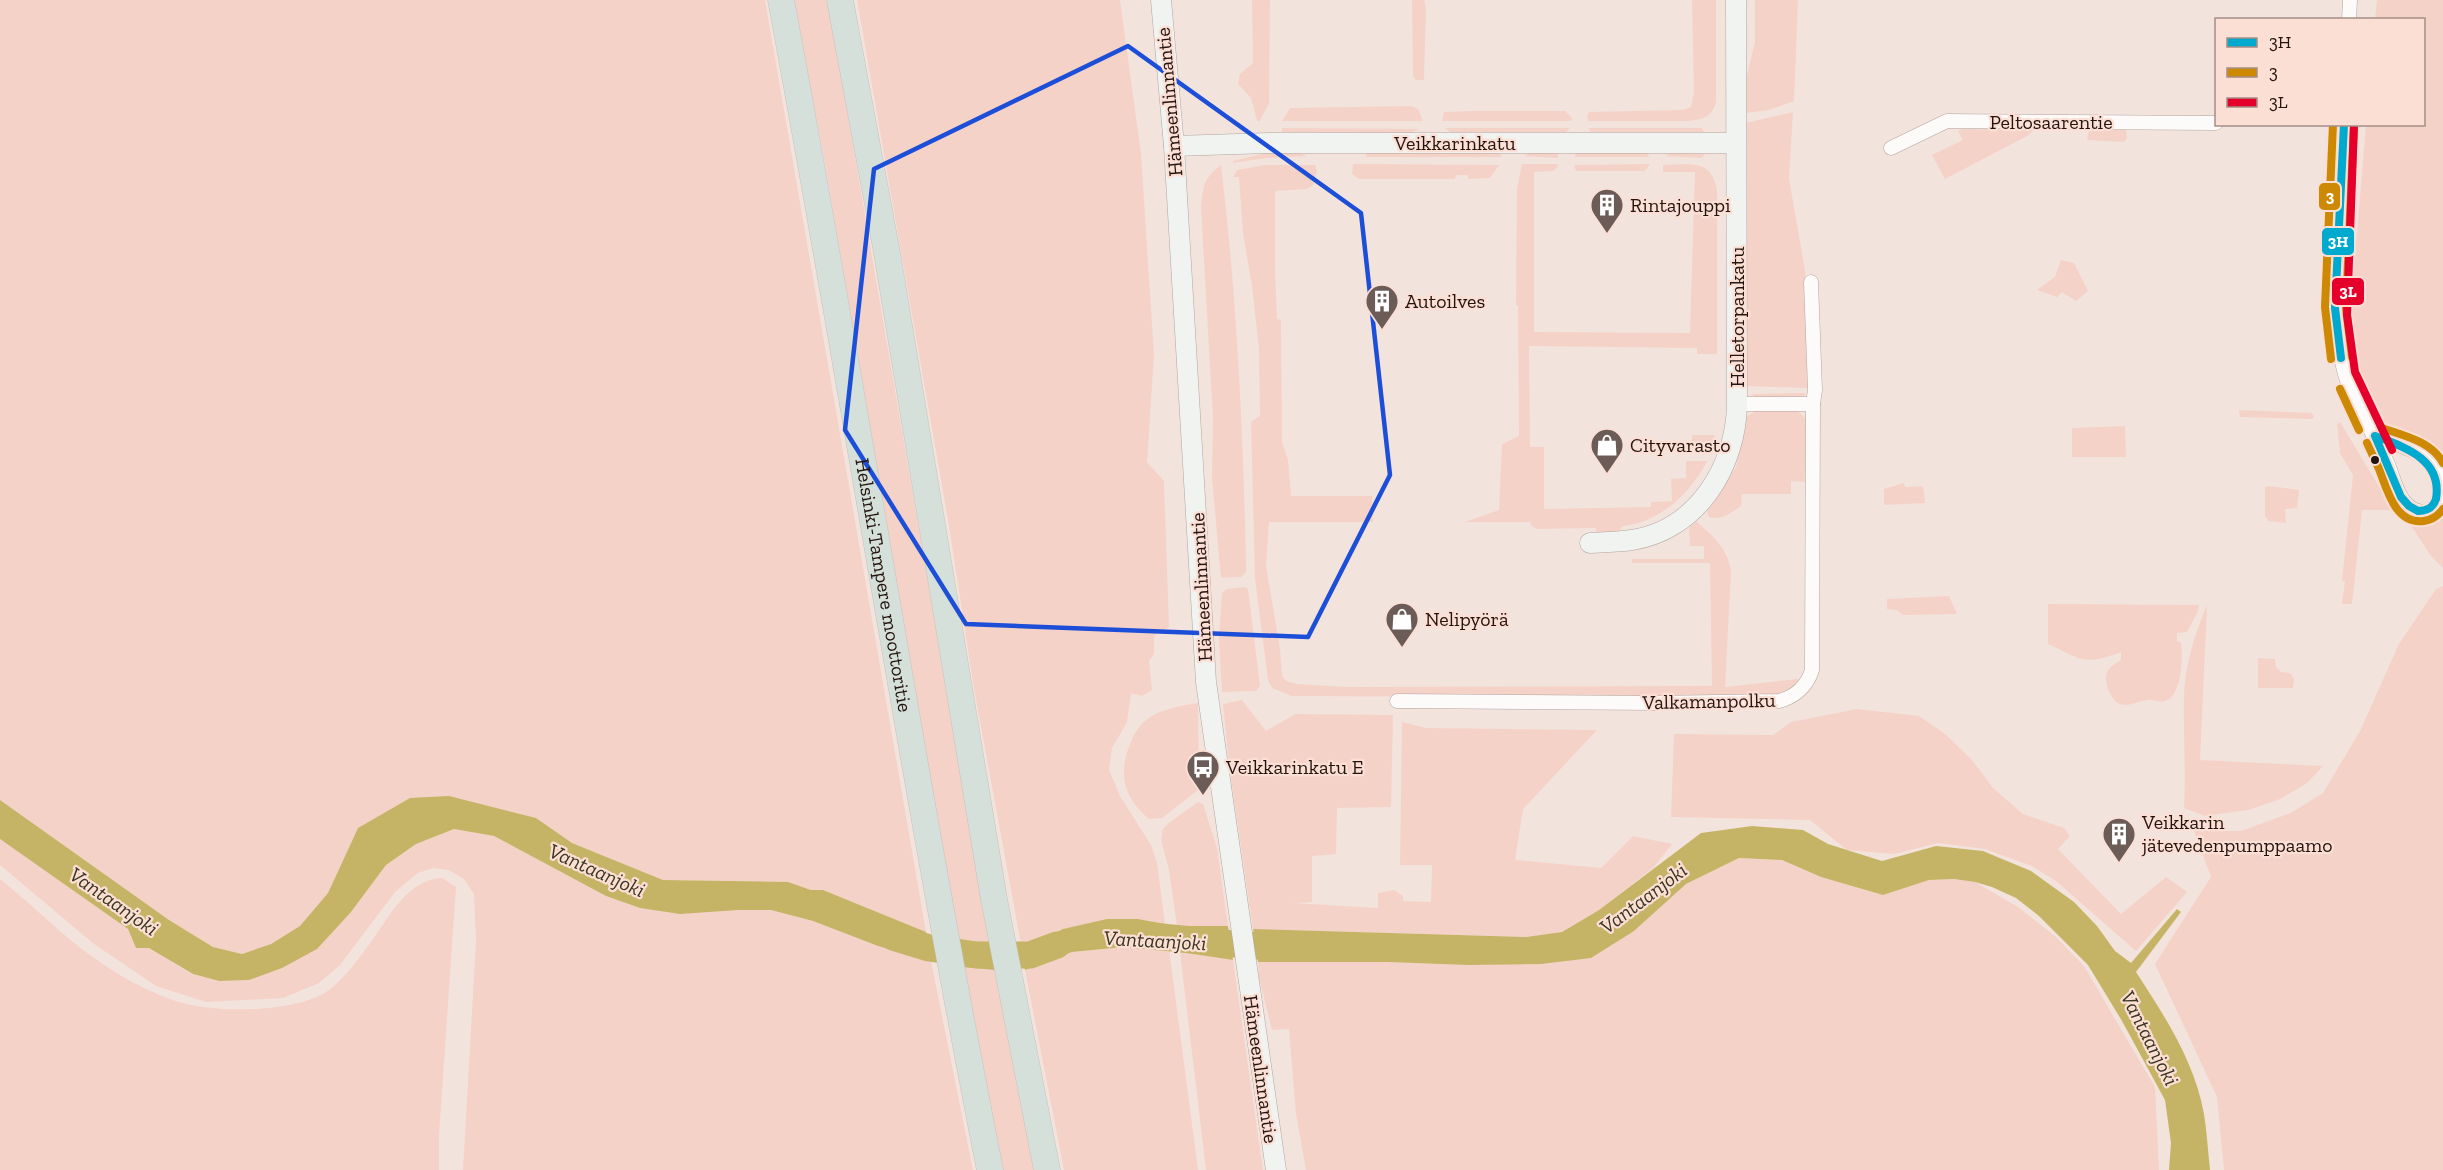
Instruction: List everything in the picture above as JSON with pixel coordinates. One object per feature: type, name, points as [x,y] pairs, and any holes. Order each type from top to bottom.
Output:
[{"type":"highway","name":"Helsinki-Tampere moottoritie","points":[[781,0],[830,263],[935,886],[990,1170]]},
{"type":"highway","points":[[840,0],[886,253],[994,899],[1047,1170]]},
{"type":"street","name":"Hämeenlinnantie","points":[[1161,0],[1174,147],[1206,682],[1276,1170]]},
{"type":"street","name":"Helletorpankatu","points":[[1590,543],[1633,540],[1657,533],[1687,516],[1700,503],[1722,471],[1734,437],[1737,404],[1736,0]]},
{"type":"street","points":[[2349,18],[2350,0]]},
{"type":"street","name":"Peltosaarentie","points":[[1891,148],[1947,121],[2215,123]]},
{"type":"street","points":[[2344,126],[2335,308],[2345,375],[2402,499],[2408,506],[2420,511],[2438,504],[2442,493],[2441,486],[2429,461],[2412,451],[2374,436]]},
{"type":"street","name":"Veikkarinkatu","points":[[1174,147],[1269,143],[1736,143]]},
{"type":"street","name":"Valkamanpolku","points":[[1397,701],[1654,703],[1779,701],[1790,698],[1809,680],[1812,670],[1813,404],[1815,390],[1811,282]]},
{"type":"street","points":[[1737,404],[1813,404]]},
{"type":"highlighted area","points":[[1128,46],[1361,213],[1390,475],[1308,637],[966,624],[845,430],[874,169]]},
{"type":"shaded area","points":[[0,0],[765,0],[926,932],[823,890],[811,890],[788,882],[663,880],[572,843],[536,818],[358,828],[328,893],[300,926],[271,944],[242,954],[213,947],[169,920],[0,800]]},
{"type":"shaded area","points":[[794,0],[828,0],[990,943],[958,940],[824,158]]},
{"type":"shaded area","points":[[857,0],[1120,0],[1141,154],[1154,355],[1147,462],[1164,481],[1169,627],[1154,636],[1154,654],[1149,661],[1152,690],[1142,696],[1131,693],[1127,722],[1112,748],[1109,770],[1120,796],[1151,845],[1157,863],[1165,924],[1138,919],[1063,929],[1037,941],[1021,944],[974,689],[949,526]]},
{"type":"shaded area","points":[[1252,0],[1270,0],[1269,103],[1260,121],[1257,121],[1251,98],[1238,84],[1240,74],[1253,63]]},
{"type":"shaded area","points":[[1412,0],[1424,0],[1426,8],[1424,80],[1416,80],[1413,76]]},
{"type":"shaded area","points":[[1692,0],[1716,0],[1716,102],[1710,114],[1689,121],[1588,121],[1589,112],[1683,110],[1691,107],[1694,93]]},
{"type":"shaded area","points":[[1755,0],[1798,0],[1794,101],[1769,110],[1746,113],[1746,79],[1755,42]]},
{"type":"shaded area","points":[[2377,0],[2443,0],[2443,471],[2437,459],[2429,452],[2394,438],[2379,425],[2359,384],[2349,349],[2349,322],[2366,126],[2425,126],[2425,18],[2375,18]]},
{"type":"shaded area","points":[[1411,106],[1418,109],[1423,121],[1282,121],[1290,108]]},
{"type":"shaded area","points":[[1565,111],[1572,118],[1571,121],[1442,121],[1444,112]]},
{"type":"shaded area","points":[[1793,112],[1789,179],[1805,270],[1810,384],[1806,388],[1746,386],[1746,123]]},
{"type":"shaded area","points":[[1282,128],[1419,129],[1411,133],[1282,132]]},
{"type":"shaded area","points":[[1445,128],[1570,128],[1566,132],[1450,132]]},
{"type":"shaded area","points":[[1588,128],[1702,128],[1704,132],[1591,132]]},
{"type":"shaded area","points":[[1962,129],[2034,130],[2027,136],[1945,179],[1932,155],[1963,140],[1958,131]]},
{"type":"shaded area","points":[[2126,130],[2127,138],[2124,142],[2087,140],[2089,131]]},
{"type":"shaded area","points":[[2330,132],[2337,139],[2331,140],[2323,316],[2329,316],[2329,319],[2321,322]]},
{"type":"shaded area","points":[[1266,153],[1299,153],[1307,156],[1266,158],[1233,163],[1233,161]]},
{"type":"shaded area","points":[[1366,153],[1499,153],[1501,157],[1366,157]]},
{"type":"shaded area","points":[[1529,153],[1558,153],[1558,158],[1524,156]]},
{"type":"shaded area","points":[[1576,153],[1647,153],[1649,157],[1575,157]]},
{"type":"shaded area","points":[[1670,153],[1705,154],[1702,158],[1666,156]]},
{"type":"shaded area","points":[[1353,164],[1499,165],[1490,178],[1468,179],[1468,175],[1456,175],[1455,179],[1359,179],[1352,174]]},
{"type":"shaded area","points":[[1522,164],[1557,164],[1558,167],[1553,171],[1534,172],[1534,332],[1690,333],[1695,172],[1663,172],[1663,165],[1690,164],[1704,168],[1710,173],[1717,190],[1717,354],[1697,354],[1697,348],[1529,346],[1530,447],[1544,447],[1544,509],[1651,507],[1651,502],[1672,501],[1671,479],[1686,478],[1686,461],[1707,461],[1692,484],[1673,504],[1649,519],[1623,526],[1616,534],[1597,534],[1596,528],[1536,529],[1531,522],[1465,522],[1499,510],[1502,444],[1519,436],[1518,306],[1516,305],[1517,188]]},
{"type":"shaded area","points":[[1650,164],[1645,171],[1576,171],[1574,165]]},
{"type":"shaded area","points":[[1221,165],[1238,364],[1246,572],[1241,577],[1221,578],[1212,478],[1213,418],[1201,208],[1205,184]]},
{"type":"shaded area","points":[[1265,165],[1315,165],[1317,171],[1313,185],[1307,189],[1275,191],[1277,319],[1281,320],[1282,442],[1288,460],[1291,496],[1372,496],[1373,522],[1269,522],[1266,566],[1280,649],[1282,676],[1286,681],[1297,684],[1345,687],[1712,686],[1710,563],[1632,563],[1632,559],[1704,559],[1704,546],[1690,546],[1689,528],[1696,521],[1723,549],[1731,570],[1725,687],[1797,679],[1800,681],[1799,684],[1776,698],[1292,696],[1272,688],[1268,680],[1255,578],[1251,422],[1260,416],[1259,349],[1243,233],[1239,177],[1233,177],[1237,170]]},
{"type":"shaded area","points":[[2061,260],[2074,263],[2088,291],[2076,301],[2062,292],[2057,297],[2037,290],[2055,277]]},
{"type":"shaded area","points":[[1804,393],[1806,395],[1803,397],[1758,398],[1750,394]]},
{"type":"shaded area","points":[[1757,410],[1798,411],[1807,420],[1807,482],[1791,481],[1791,494],[1742,494],[1741,506],[1722,517],[1709,517],[1707,511],[1736,467],[1746,417]]},
{"type":"shaded area","points":[[2239,410],[2311,413],[2314,416],[2312,419],[2240,417]]},
{"type":"shaded area","points":[[2340,422],[2393,510],[2362,510],[2352,604],[2342,604],[2345,581],[2342,581],[2353,475],[2340,453],[2337,424]]},
{"type":"shaded area","points":[[2125,426],[2126,457],[2072,457],[2072,428]]},
{"type":"shaded area","points":[[1692,435],[1715,435],[1711,446],[1702,449],[1692,447]]},
{"type":"shaded area","points":[[1904,483],[1905,487],[1923,486],[1925,503],[1884,505],[1884,489]]},
{"type":"shaded area","points":[[2265,487],[2299,490],[2297,508],[2285,509],[2286,523],[2269,521],[2265,516]]},
{"type":"shaded area","points":[[2443,509],[2443,568],[2431,556],[2410,524],[2414,517],[2431,517]]},
{"type":"shaded area","points":[[2443,586],[2443,1170],[2224,1170],[2217,1097],[2155,964],[2211,877],[2194,831],[2241,831],[2291,813],[2323,793],[2360,731],[2399,644],[2436,589]]},
{"type":"shaded area","points":[[1245,587],[1248,589],[1260,686],[1256,691],[1222,692],[1219,640],[1222,593],[1227,589]]},
{"type":"shaded area","points":[[1949,596],[1957,614],[1903,615],[1897,610],[1887,609],[1887,599]]},
{"type":"shaded area","points":[[2048,604],[2199,605],[2187,632],[2177,633],[2177,641],[2181,643],[2182,657],[2178,685],[2171,698],[2165,701],[2147,700],[2127,705],[2117,702],[2109,690],[2106,676],[2110,668],[2121,660],[2121,652],[2090,660],[2076,657],[2048,644]]},
{"type":"shaded area","points":[[2207,605],[2200,760],[2323,766],[2307,783],[2280,799],[2248,810],[2205,816],[2184,808],[2184,709],[2189,661]]},
{"type":"shaded area","points":[[2258,658],[2275,659],[2276,667],[2281,672],[2290,673],[2294,679],[2293,688],[2258,688]]},
{"type":"shaded area","points":[[1242,700],[1266,731],[1295,714],[1393,715],[1391,807],[1337,808],[1336,854],[1312,856],[1312,902],[1293,903],[1378,908],[1378,893],[1394,890],[1403,896],[1403,901],[1431,902],[1432,865],[1400,865],[1402,722],[1426,728],[1597,730],[1523,809],[1515,860],[1601,868],[1633,836],[1672,844],[1653,868],[1599,910],[1562,932],[1526,937],[1253,929],[1229,765],[1223,704]]},
{"type":"shaded area","points":[[1198,703],[1199,789],[1162,818],[1149,819],[1133,802],[1125,784],[1124,765],[1132,740],[1146,720],[1173,708]]},
{"type":"shaded area","points":[[1857,709],[1919,716],[1945,734],[1972,760],[1993,788],[2023,814],[2064,828],[2070,836],[2058,849],[2121,914],[2166,877],[2187,892],[2136,951],[2056,881],[2032,866],[1985,849],[1938,843],[1894,854],[1847,850],[1810,820],[1671,817],[1674,734],[1773,735],[1791,722]]},
{"type":"shaded area","points":[[1198,802],[1203,804],[1217,848],[1228,926],[1177,926],[1169,870],[1161,840],[1163,829]]},
{"type":"shaded area","points":[[454,829],[494,836],[606,896],[640,908],[771,910],[813,921],[878,946],[931,961],[973,1170],[463,1170],[476,941],[474,894],[464,879],[449,870],[433,868],[418,873],[395,892],[340,965],[319,983],[283,998],[206,1002],[156,986],[94,944],[0,865],[0,839],[128,929],[136,948],[149,948],[192,974],[219,981],[249,980],[351,912],[386,865],[416,844]]},
{"type":"shaded area","points":[[1739,858],[1782,860],[1821,877],[1883,895],[1928,880],[1954,879],[1975,882],[2018,907],[2056,937],[2084,966],[2155,1087],[2159,1170],[1306,1170],[1296,1114],[1289,1029],[1272,1030],[1259,978],[1258,962],[1387,962],[1468,965],[1634,931],[1686,884]]},
{"type":"shaded area","points":[[442,878],[456,887],[439,1135],[439,1170],[0,1170],[0,879],[82,949],[112,970],[141,986],[186,1004],[251,1009],[296,1004],[329,990],[352,967],[409,892],[430,880]]},
{"type":"shaded area","points":[[1124,947],[1169,949],[1198,1170],[1064,1170],[1025,970],[1072,952]]},
{"type":"shaded area","points":[[1180,952],[1233,960],[1263,1170],[1206,1170]]},
{"type":"shaded area","points":[[963,967],[995,970],[1035,1170],[1003,1170]]},
{"type":"water","points":[[449,796],[536,818],[572,843],[663,880],[788,882],[811,890],[823,890],[926,932],[931,961],[878,946],[813,921],[771,910],[680,914],[640,908],[606,896],[494,836],[454,829],[416,844],[386,865],[351,912],[317,949],[282,968],[249,980],[219,981],[193,974],[149,948],[136,948],[128,929],[0,839],[0,800],[169,920],[213,947],[242,954],[271,944],[300,926],[328,893],[358,828],[410,798]]},
{"type":"water","points":[[1752,826],[1803,830],[1828,844],[1882,861],[1936,846],[1983,851],[2031,871],[2074,902],[2097,926],[2115,951],[2131,963],[2177,909],[2181,912],[2136,972],[2167,1022],[2194,1076],[2204,1114],[2210,1170],[2169,1170],[2171,1143],[2165,1100],[2088,965],[2039,916],[2016,898],[1975,882],[1954,879],[1929,880],[1883,895],[1821,877],[1782,860],[1739,858],[1686,884],[1634,931],[1591,958],[1541,964],[1468,965],[1387,962],[1258,962],[1253,929],[1526,937],[1562,932],[1599,910],[1701,833]]},
{"type":"water","points":[[1107,919],[1138,919],[1165,924],[1169,949],[1124,947],[1072,952],[1025,970],[1021,944],[1037,941],[1063,929]]},
{"type":"water","points":[[1177,926],[1228,926],[1233,960],[1180,952]]},
{"type":"water","points":[[958,940],[990,943],[995,970],[963,967]]},
{"type":"waterway","name":"Vantaanjoki","points":[[1130,934],[1256,946],[1292,947]]},
{"type":"waterway","name":"Vantaanjoki","points":[[893,937],[929,948],[976,955],[1030,955],[1057,945]]},
{"type":"transit line","name":"3","points":[[2331,359],[2325,307],[2333,126]]},
{"type":"transit line","name":"3H","points":[[2341,358],[2335,308],[2344,126]]},
{"type":"transit line","name":"3","points":[[2352,357],[2346,308],[2354,126]]},
{"type":"transit line","name":"3L","points":[[2354,126],[2347,315],[2355,372],[2392,450]]},
{"type":"transit line","name":"3","points":[[2340,389],[2359,430]]},
{"type":"transit line","name":"3","points":[[2382,428],[2424,444],[2432,449],[2443,463]]},
{"type":"transit line","name":"3H","points":[[2375,436],[2408,450],[2427,464],[2433,473],[2436,485],[2435,502],[2427,510],[2418,511],[2409,506],[2401,497],[2375,436]]},
{"type":"transit line","name":"3","points":[[2367,443],[2389,495],[2399,512],[2414,521],[2424,521],[2435,517],[2443,509]]},
{"type":"place","name":"Rintajouppi","points":[[1607,234]]},
{"type":"place","name":"Autoilves","points":[[1382,330]]},
{"type":"place","name":"Cityvarasto","points":[[1607,474]]},
{"type":"place","name":"Nelipyörä","points":[[1402,648]]},
{"type":"place","name":"Veikkarinkatu E","points":[[1203,796]]},
{"type":"place","name":"Veikkarin jätevedenpumppaamo","points":[[2119,863]]}]
